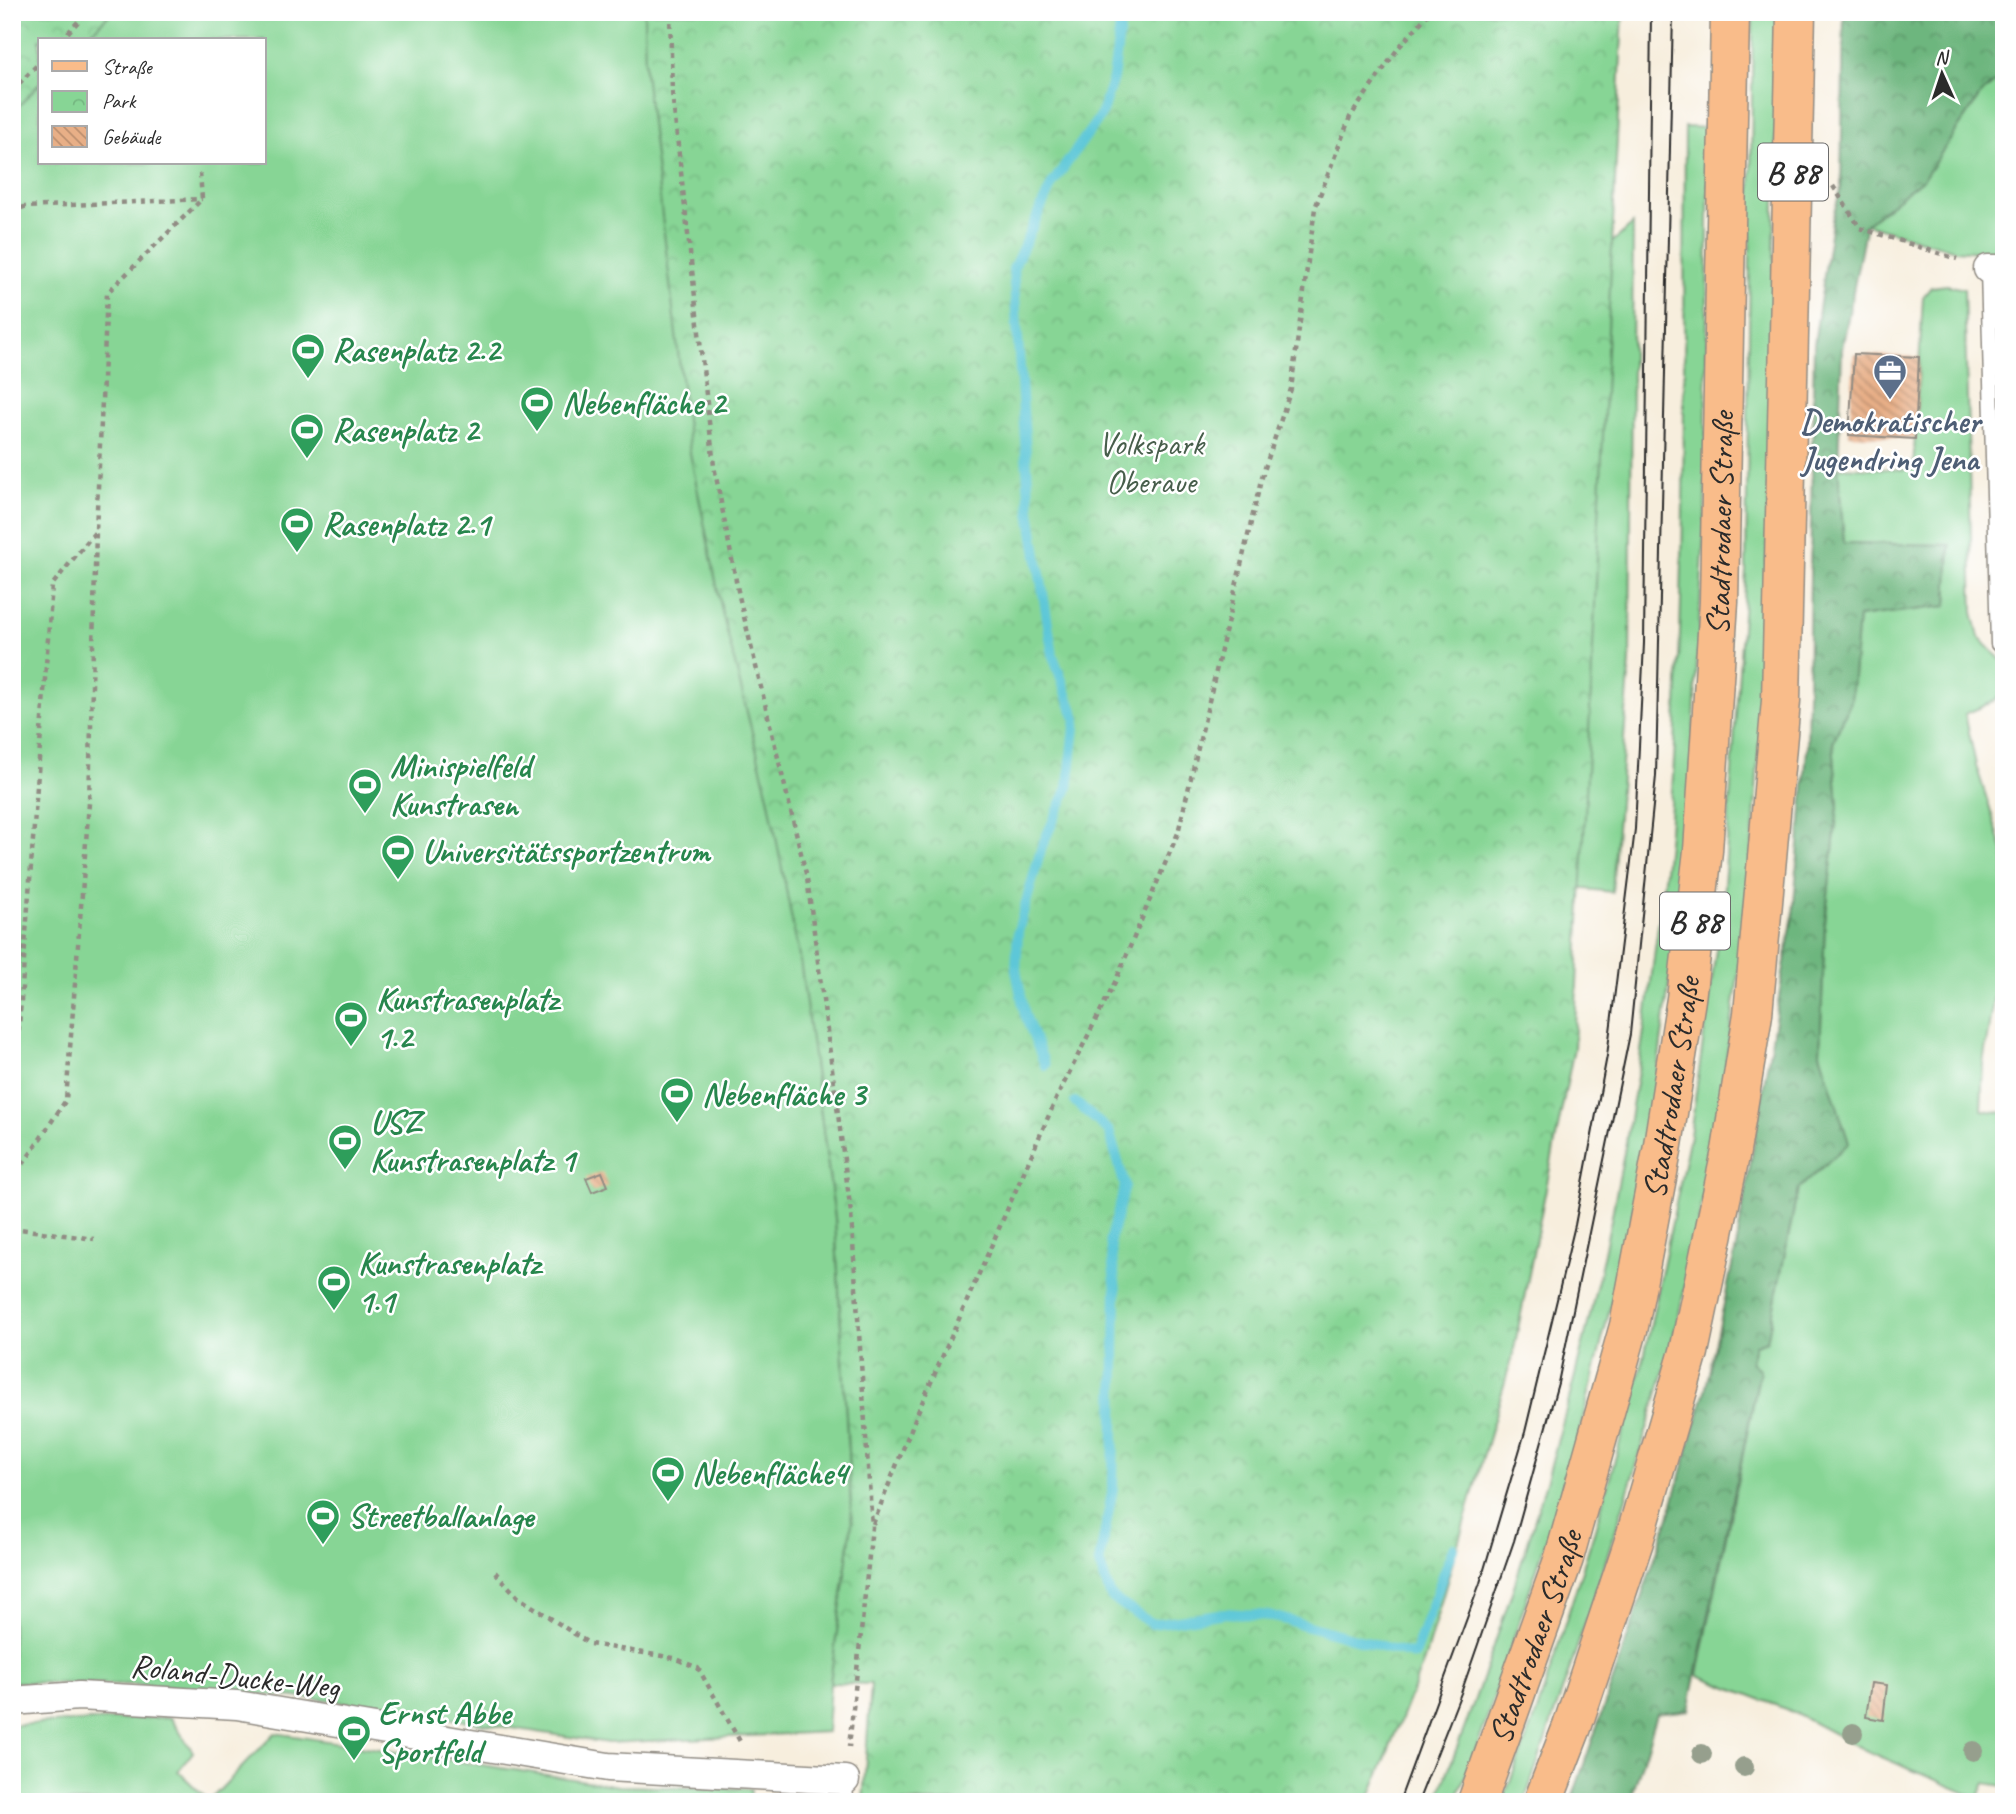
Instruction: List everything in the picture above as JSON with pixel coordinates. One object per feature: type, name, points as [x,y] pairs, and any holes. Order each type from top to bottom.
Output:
[{"type":"main road","name":"Stadtrodaer Straße","points":[[1476,1802],[1492,1765],[1564,1558],[1629,1326],[1662,1151],[1686,999],[1703,851],[1719,602],[1730,12]]},
{"type":"main road","name":"Stadtrodaer Straße","points":[[1543,1802],[1572,1727],[1634,1541],[1689,1352],[1731,1151],[1753,1014],[1781,701],[1796,12]]},
{"type":"street","name":"Roland-Ducke-Weg","points":[[12,1701],[79,1696],[237,1705],[608,1767],[846,1791]]},
{"type":"lane","points":[[1996,269],[1998,644],[2004,648]]},
{"type":"path","points":[[63,38],[88,12]]},
{"type":"path","points":[[670,12],[672,92],[715,466],[739,596],[807,878],[851,1213],[872,1527],[846,1791]]},
{"type":"path","points":[[872,1527],[917,1414],[1056,1097],[1115,980],[1178,834],[1261,480],[1291,388],[1315,208],[1350,117],[1399,47],[1430,12]]},
{"type":"path","points":[[12,91],[38,64]]},
{"type":"path","points":[[12,1181],[66,1100],[89,803],[96,530],[107,293],[202,199],[200,172]]},
{"type":"path","points":[[1833,186],[1860,228],[1996,269]]},
{"type":"path","points":[[12,212],[24,207],[202,199]]},
{"type":"path","points":[[12,1121],[52,585],[96,530]]},
{"type":"path","points":[[2001,1138],[2004,1116]]},
{"type":"path","points":[[12,1228],[94,1239]]},
{"type":"path","points":[[495,1572],[518,1597],[590,1644],[674,1658],[698,1668],[742,1745]]},
{"type":"green space","points":[[12,12],[112,12],[85,38],[38,38],[38,85],[12,113]]},
{"type":"green space","name":"Universitätssportzentrum","points":[[112,12],[654,12],[684,90],[887,1531],[814,1063],[835,1218],[852,1523],[830,1683],[827,1732],[608,1743],[330,1700],[146,1685],[12,1682],[12,113],[38,85],[38,164],[266,164],[266,38],[85,38]]},
{"type":"green space","name":"Volkspark Oberaue","points":[[644,12],[1623,12],[1574,1048],[1513,1354],[1424,1661],[1368,1802],[863,1802],[871,1684],[830,1683],[852,1523],[835,1218],[801,967],[768,796],[723,616],[690,453],[645,72]]},
{"type":"green space","points":[[1753,12],[1778,12],[1774,291],[1758,769],[1733,1015],[1692,1255],[1656,1398],[1606,1562],[1524,1802],[1502,1802],[1536,1715],[1595,1529],[1644,1358],[1690,1135],[1723,900],[1746,571]]},
{"type":"green space","points":[[1844,12],[2004,12],[2004,75],[1982,93],[1924,178],[1866,224],[1842,349],[1838,467],[1844,543],[1950,545],[1947,606],[1858,617],[1851,701],[1833,742],[1838,806],[1825,922],[1820,1053],[1849,1143],[1798,1189],[1767,1341],[1755,1345],[1751,1362],[1760,1370],[1689,1710],[1657,1714],[1630,1802],[1571,1802],[1669,1517],[1706,1387],[1736,1248],[1793,915],[1807,750],[1814,344],[1832,220],[1841,188]]},
{"type":"green space","points":[[2004,75],[2004,254],[1955,250],[1866,224],[1924,178],[1982,93]]},
{"type":"green space","points":[[1685,127],[1709,128],[1705,515],[1687,852],[1655,1088],[1631,1223],[1571,1466],[1482,1733],[1455,1802],[1436,1802],[1476,1697],[1545,1486],[1600,1271],[1641,1052],[1662,899],[1675,742],[1682,567]]},
{"type":"green space","points":[[1633,224],[1630,662],[1612,892],[1558,886],[1591,261]]},
{"type":"green space","points":[[1947,285],[1964,289],[1973,612],[1979,637],[2004,663],[2003,686],[1998,698],[1965,714],[1976,765],[2004,853],[2004,931],[1983,1063],[1981,1110],[2004,1113],[2004,1786],[1985,1783],[1978,1798],[1865,1750],[1793,1712],[1698,1675],[1760,1370],[1751,1362],[1755,1345],[1767,1341],[1798,1189],[1848,1143],[1820,1053],[1825,922],[1838,806],[1833,742],[1851,701],[1858,617],[1947,605],[1950,545],[1844,543],[1838,467],[1913,470],[1923,297],[1931,287]]},
{"type":"green space","name":"Ernst Abbe Sportfeld","points":[[170,1717],[193,1752],[178,1771],[209,1801],[275,1733],[618,1786],[751,1789],[750,1802],[12,1802],[12,1725]]},
{"type":"building","points":[[1854,354],[1919,357],[1915,439],[1849,435]]},
{"type":"building","points":[[602,1172],[608,1186],[592,1192],[586,1178]]},
{"type":"building","points":[[1871,1683],[1887,1685],[1883,1720],[1866,1717]]},
{"type":"waterway","points":[[1045,1065],[1025,1015],[1016,970],[1018,931],[1042,846],[1068,788],[1076,719],[1053,656],[1030,511],[1013,269],[1052,184],[1101,115],[1113,78],[1122,12]]},
{"type":"waterway","points":[[1075,1102],[1109,1131],[1125,1186],[1110,1240],[1116,1290],[1113,1488],[1099,1563],[1111,1597],[1152,1624],[1225,1613],[1272,1616],[1414,1655],[1453,1548]]},
{"type":"tram line","points":[[1399,1802],[1480,1583],[1525,1432],[1575,1225],[1607,1056],[1635,829],[1644,643],[1651,12]]},
{"type":"tram line","points":[[1418,1802],[1461,1693],[1514,1541],[1558,1383],[1630,1034],[1656,776],[1673,12]]},
{"type":"place","name":"Rasenplatz 2.2","points":[[308,380]]},
{"type":"place","name":"Demokratischer Jugendring Jena","points":[[1890,401]]},
{"type":"place","name":"Nebenfläche 2","points":[[537,433]]},
{"type":"place","name":"Rasenplatz 2","points":[[307,460]]},
{"type":"place","name":"Rasenplatz 2.1","points":[[297,554]]},
{"type":"place","name":"Minispielfeld Kunstrasen","points":[[365,815]]},
{"type":"place","name":"Universitätssportzentrum","points":[[398,881]]},
{"type":"place","name":"Kunstrasenplatz 1.2","points":[[351,1048]]},
{"type":"place","name":"Nebenfläche 3","points":[[677,1124]]},
{"type":"place","name":"USZ Kunstrasenplatz 1","points":[[345,1171]]},
{"type":"place","name":"Kunstrasenplatz 1.1","points":[[334,1312]]},
{"type":"place","name":"Nebenfläche4","points":[[668,1503]]},
{"type":"place","name":"Streetballanlage","points":[[323,1546]]},
{"type":"place","name":"Ernst Abbe Sportfeld","points":[[354,1762]]}]
